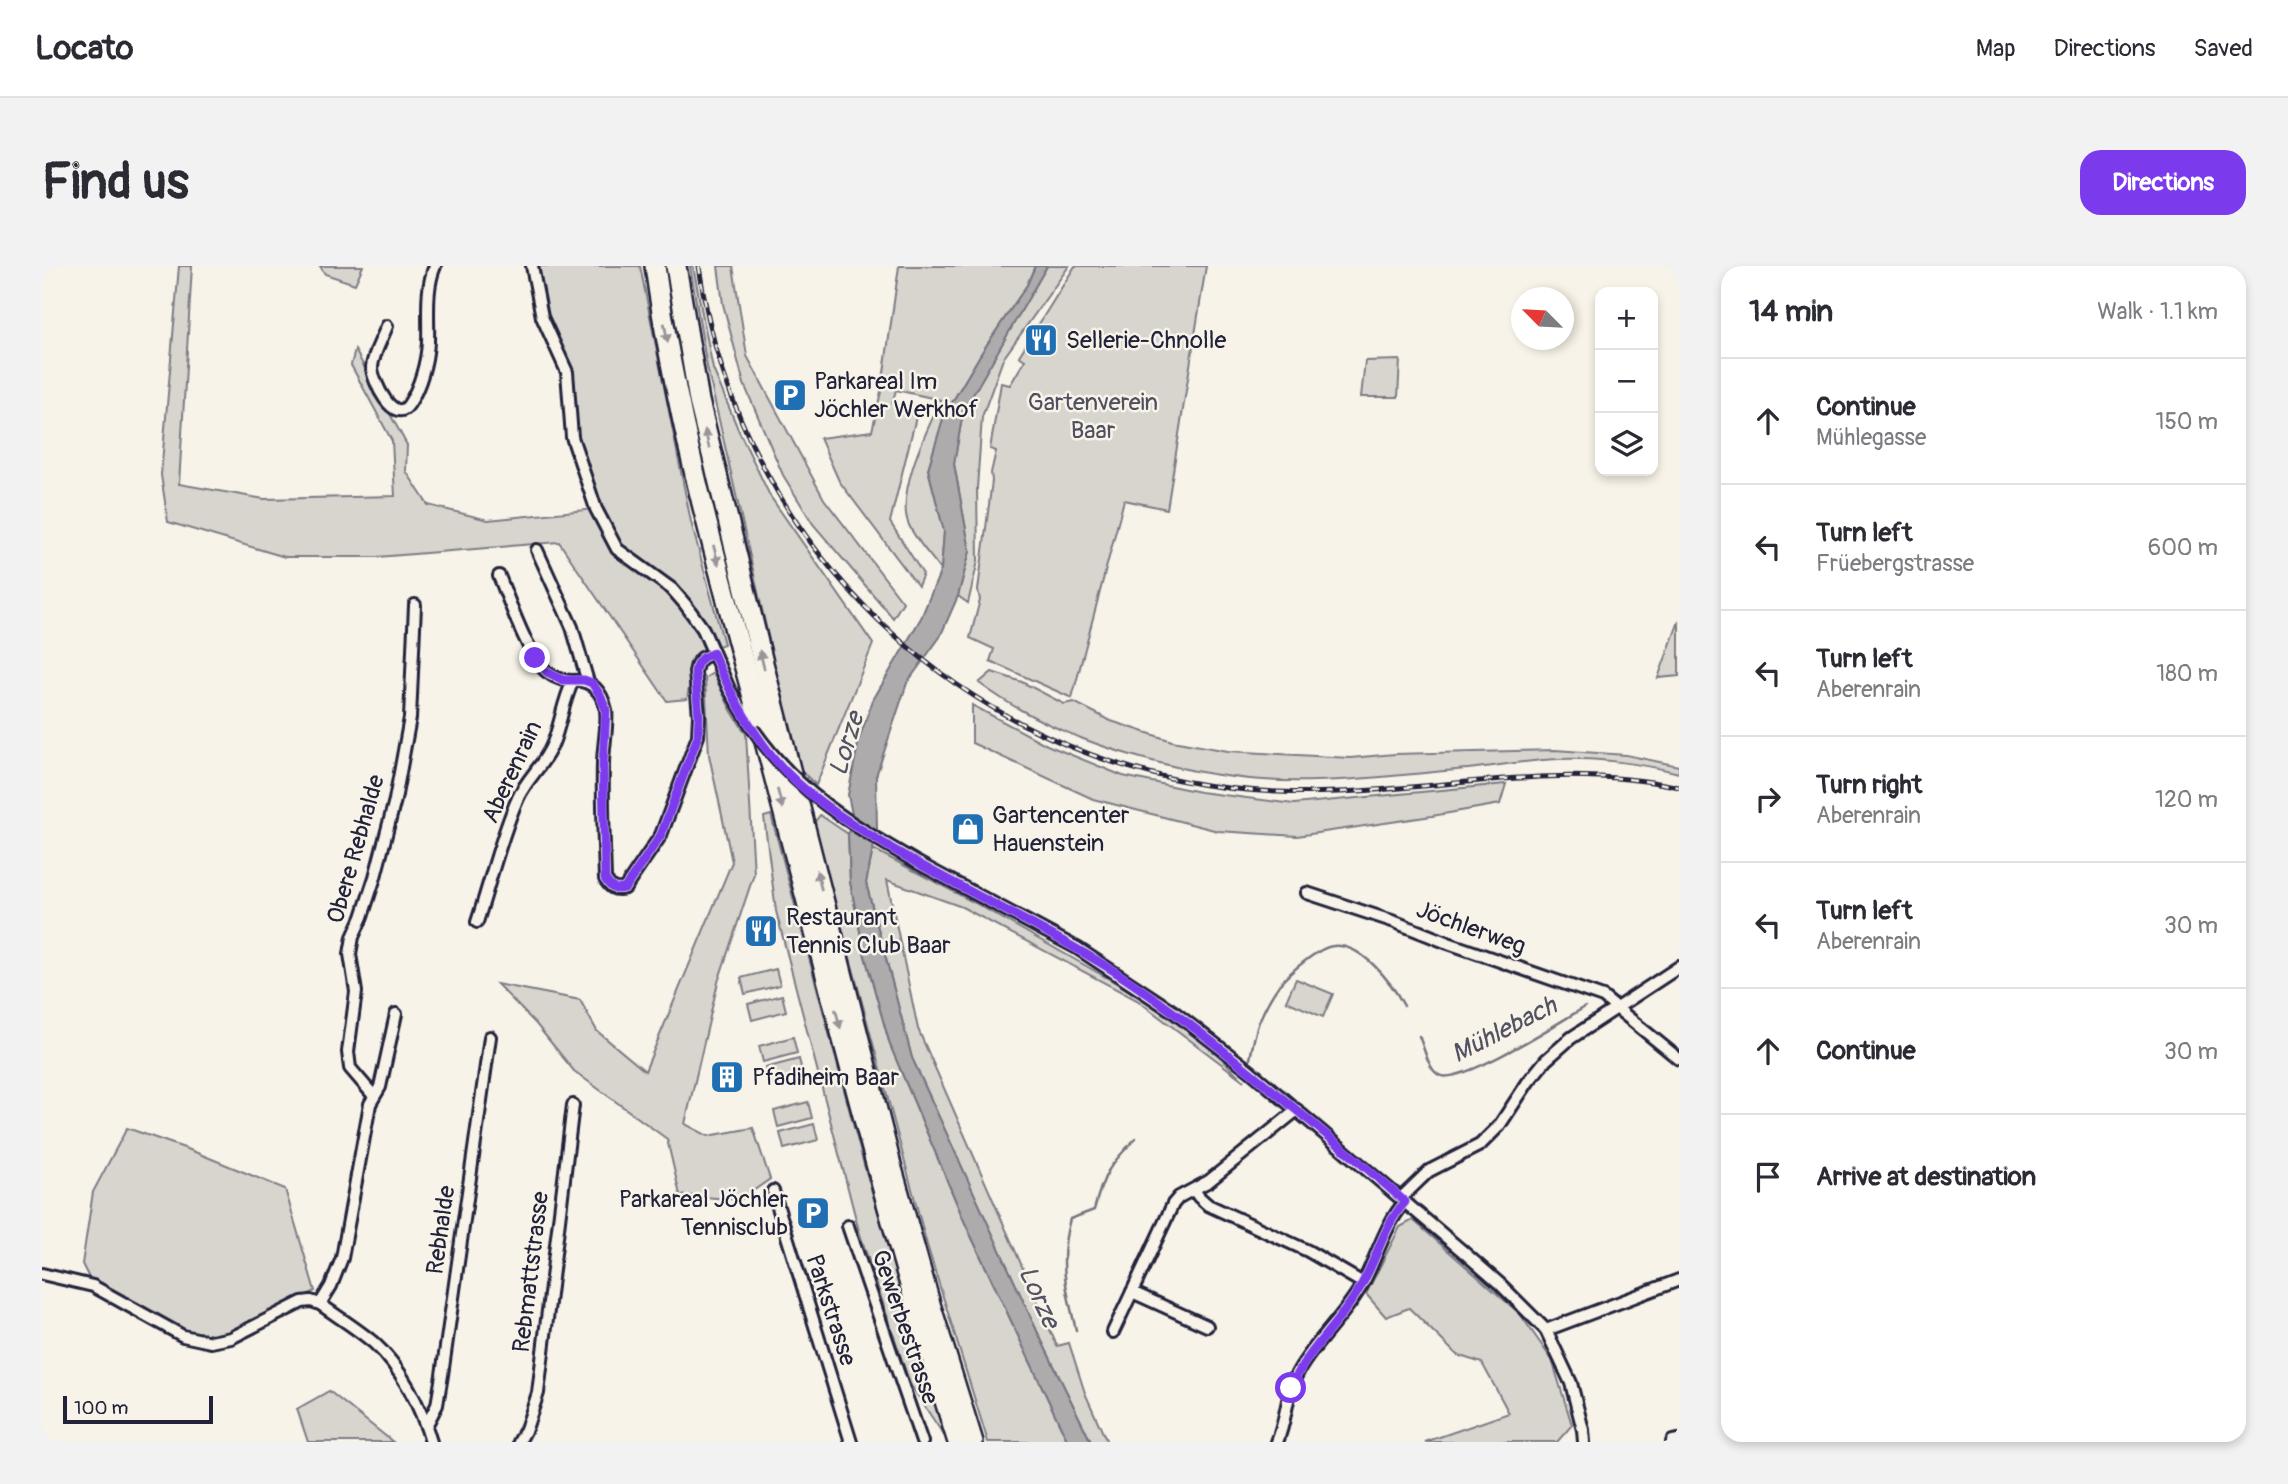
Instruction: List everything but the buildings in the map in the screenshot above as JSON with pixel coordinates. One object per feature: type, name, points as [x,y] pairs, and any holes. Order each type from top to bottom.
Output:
[{"type":"highway","points":[[655,266],[674,377],[702,499],[890,1216],[958,1442]]},
{"type":"highway","points":[[676,266],[704,425],[760,650],[894,1178],[934,1320],[973,1442]]},
{"type":"street","points":[[387,326],[373,360],[372,373],[385,400],[392,408],[400,410],[408,405],[425,365],[429,290],[436,266]]},
{"type":"street","points":[[533,266],[542,317],[567,372],[572,437],[596,509],[617,549],[672,589],[685,604],[703,629],[729,689],[753,729],[787,773],[829,809],[918,863],[1114,971],[1174,1012],[1297,1110],[1500,1284],[1546,1330],[1571,1383],[1584,1442]]},
{"type":"street","points":[[537,550],[572,628],[588,682]]},
{"type":"street","points":[[499,576],[535,658],[547,672],[563,680],[584,680],[592,683],[606,710],[603,765],[605,879],[617,890],[625,888],[661,835],[698,736],[695,672],[697,664],[702,658],[713,653]]},
{"type":"street","name":"Obere Rebhalde","points":[[374,1096],[350,1068],[348,1052],[356,992],[350,954],[352,937],[362,917],[375,877],[396,800],[410,718],[415,605]]},
{"type":"street","name":"Aberenrain","points":[[477,922],[509,819],[519,795],[553,744],[573,681]]},
{"type":"street","name":"Jöchlerweg","points":[[1307,893],[1603,997],[1679,1059]]},
{"type":"street","points":[[1277,1442],[1298,1371],[1312,1350],[1345,1312],[1363,1283],[1403,1200],[1429,1171],[1480,1145],[1499,1126],[1546,1060],[1571,1038],[1679,967]]},
{"type":"street","points":[[320,1304],[342,1258],[370,1104],[380,1087],[396,1014]]},
{"type":"street","name":"Rebhalde","points":[[426,1426],[438,1405],[490,1037]]},
{"type":"street","name":"Rebmattstrasse","points":[[519,1442],[538,1393],[573,1105]]},
{"type":"street","points":[[1113,1332],[1173,1204],[1180,1197],[1209,1181],[1297,1110]]},
{"type":"street","points":[[1194,1190],[1208,1206],[1308,1251],[1363,1283]]},
{"type":"street","name":"Parkstrasse","points":[[773,1191],[851,1442]]},
{"type":"street","name":"Gewerbestrasse","points":[[848,1226],[922,1442]]},
{"type":"street","points":[[42,1274],[93,1286],[183,1336],[211,1342],[231,1338],[302,1302],[320,1304],[373,1342],[388,1358],[411,1394],[426,1426],[430,1442]]},
{"type":"street","points":[[1546,1330],[1679,1280]]},
{"type":"street","points":[[1132,1292],[1207,1326]]},
{"type":"street","points":[[1673,1442],[1679,1441]]},
{"type":"green space","points":[[179,266],[192,266],[179,484],[264,499],[395,496],[392,441],[351,365],[355,350],[407,445],[406,471],[428,505],[488,520],[596,509],[578,457],[570,396],[547,331],[532,266],[640,266],[691,522],[724,644],[695,655],[687,699],[667,701],[559,542],[377,557],[285,557],[168,522],[161,475]]},
{"type":"green space","points":[[320,266],[363,266],[355,284],[325,274]]},
{"type":"green space","points":[[690,266],[693,266],[713,369],[770,496],[873,644],[816,785],[798,768],[707,367]]},
{"type":"green space","points":[[718,266],[733,266],[747,356],[824,499],[903,602],[893,618],[813,524],[783,475],[744,384],[723,304]]},
{"type":"green space","points":[[899,266],[1035,266],[1027,285],[982,352],[944,416],[928,469],[944,531],[941,570],[909,525],[906,497],[915,462],[941,400],[896,390],[892,404],[916,417],[890,522],[923,574],[918,586],[839,481],[820,438],[872,431],[882,387]]},
{"type":"green space","points":[[1047,266],[1069,266],[1003,359],[982,417],[977,488],[978,561],[968,603],[958,596],[970,551],[954,464],[963,411]]},
{"type":"green space","name":"Gartenverein Baar","points":[[1075,266],[1206,266],[1167,509],[1124,500],[1072,698],[990,661],[994,649],[970,638],[980,600],[978,590],[991,473],[996,451],[990,449],[1001,383],[1010,385],[1025,360],[1019,356]]},
{"type":"green space","points":[[1400,360],[1398,397],[1361,397],[1365,361]]},
{"type":"green space","points":[[1679,621],[1679,676],[1658,678]]},
{"type":"green space","points":[[992,672],[1022,682],[1064,704],[1074,702],[1111,721],[1172,741],[1228,751],[1350,758],[1395,754],[1555,750],[1626,755],[1679,766],[1679,773],[1619,762],[1572,759],[1315,781],[1273,781],[1229,776],[1184,769],[1139,757],[1053,726],[1014,706],[979,683]]},
{"type":"green space","points":[[713,673],[746,734],[754,874],[718,982],[685,1124],[708,1136],[753,1128],[770,1179],[740,1200],[680,1195],[667,1139],[574,1071],[536,1024],[497,984],[580,1000],[597,1031],[645,1071],[732,862],[709,755],[705,678]]},
{"type":"green space","points":[[972,705],[1047,745],[1123,776],[1200,792],[1294,804],[1506,784],[1500,804],[1432,816],[1297,836],[1218,831],[1093,799],[972,743]]},
{"type":"green space","points":[[771,815],[864,1165],[945,1437],[910,1384],[859,1231],[776,911],[764,817]]},
{"type":"green space","points":[[820,815],[848,834],[850,882],[865,956],[890,1045],[965,1223],[1068,1442],[988,1442],[927,1245],[814,823]]},
{"type":"green space","points":[[873,849],[1139,996],[1213,1050],[1244,1081],[1137,1000],[962,907],[887,880],[918,1029],[1057,1346],[1069,1343],[1085,1393],[1107,1442],[1091,1442],[912,1058],[866,883]]},
{"type":"green space","points":[[776,969],[780,985],[745,994],[741,978]]},
{"type":"green space","points":[[1296,979],[1333,994],[1323,1017],[1286,1001]]},
{"type":"green space","points":[[782,995],[786,1011],[752,1020],[748,1004]]},
{"type":"green space","points":[[793,1037],[797,1053],[763,1062],[759,1046]]},
{"type":"green space","points":[[799,1059],[803,1075],[769,1084],[765,1068]]},
{"type":"green space","points":[[808,1102],[812,1118],[778,1127],[774,1111]]},
{"type":"green space","points":[[814,1124],[818,1140],[784,1149],[780,1133]]},
{"type":"green space","points":[[127,1128],[190,1150],[285,1189],[315,1291],[211,1345],[93,1286],[82,1264],[93,1192]]},
{"type":"green space","points":[[1413,1220],[1520,1314],[1552,1360],[1572,1425],[1557,1442],[1425,1442],[1509,1413],[1482,1363],[1457,1355],[1409,1308],[1386,1317],[1366,1294],[1400,1227]]},
{"type":"green space","points":[[329,1391],[393,1442],[308,1442],[297,1409]]},
{"type":"shaded area","points":[[1035,266],[1047,266],[963,412],[954,464],[970,551],[958,596],[940,637],[907,683],[876,776],[877,829],[866,883],[912,1058],[1091,1442],[1068,1442],[965,1223],[890,1045],[865,956],[850,882],[848,834],[852,814],[848,795],[859,739],[873,700],[921,618],[941,570],[944,531],[928,469],[944,416],[982,352],[1027,285]]},
{"type":"waterway","name":"Mühlebach","points":[[1250,1059],[1259,1022],[1277,988],[1305,961],[1327,947],[1344,947],[1365,958],[1384,976],[1404,1006]]},
{"type":"waterway","name":"Mühlebach","points":[[1419,1036],[1435,1072],[1450,1076],[1488,1062],[1585,1007]]},
{"type":"waterway","name":"Mühlebach","points":[[1076,1330],[1064,1262],[1070,1219],[1094,1210],[1109,1170],[1136,1138]]},
{"type":"railway","points":[[699,266],[723,372],[765,469],[822,557],[893,634],[976,697],[1069,746],[1171,778],[1278,792],[1379,790],[1529,777],[1579,776],[1629,779],[1679,787]]},
{"type":"place","name":"Sellerie-Chnolle","points":[[1041,340]]},
{"type":"place","name":"Parkareal Im Jöchler Werkhof","points":[[790,395]]},
{"type":"place","name":"Gartencenter Hauenstein","points":[[968,829]]},
{"type":"place","name":"Restaurant Tennis Club Baar","points":[[761,931]]},
{"type":"place","name":"Pfadiheim Baar","points":[[727,1077]]},
{"type":"place","name":"Parkareal Jöchler Tennisclub","points":[[813,1213]]},
{"type":"route","points":[[535,658],[547,672],[563,680],[584,680],[592,683],[606,710],[603,765],[605,879],[611,887],[617,890],[625,888],[661,835],[698,736],[695,672],[697,664],[707,654],[713,653],[729,689],[753,729],[787,773],[807,792],[863,831],[1077,948],[1156,999],[1249,1070],[1405,1202],[1395,1215],[1363,1283],[1345,1312],[1312,1350],[1291,1388]]},
{"type":"water label","name":"Lorze","points":[[847,744]]},
{"type":"water label","name":"Lorze","points":[[1039,1297]]}]
